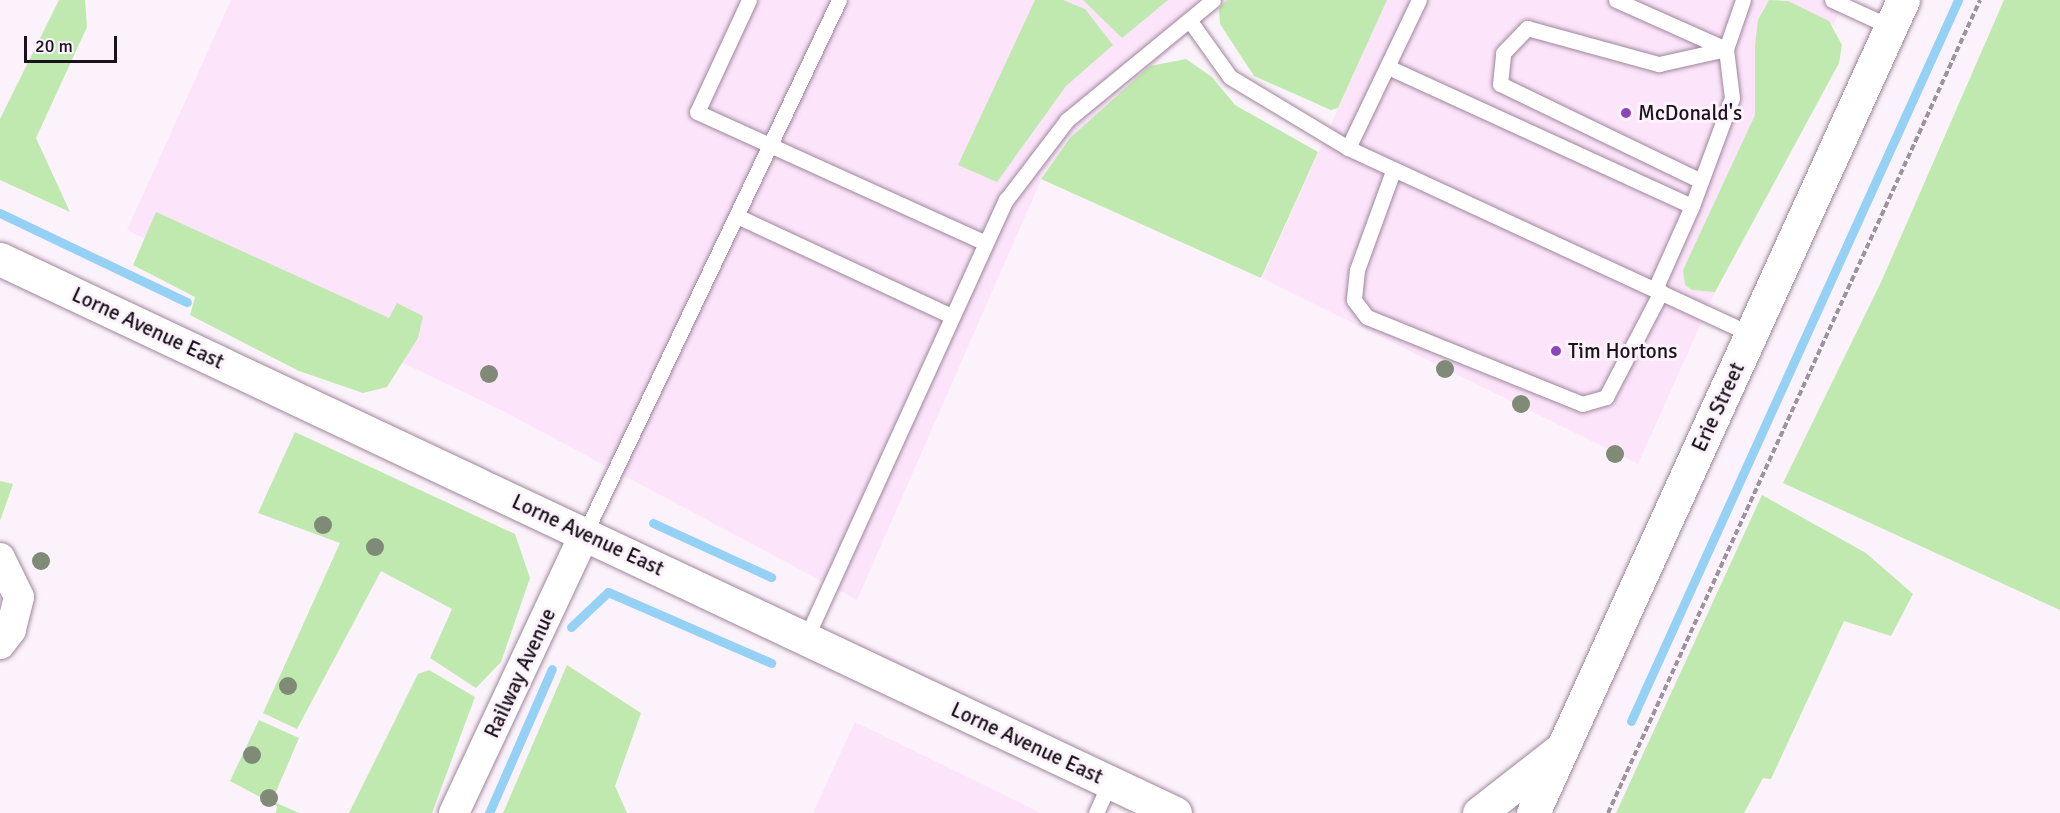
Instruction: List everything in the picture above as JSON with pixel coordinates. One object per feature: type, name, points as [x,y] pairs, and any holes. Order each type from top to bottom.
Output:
[{"type":"main road","name":"Erie Street","points":[[1533,813],[1559,751],[1752,335],[1897,14]]},
{"type":"main road","name":"Lorne Avenue East","points":[[0,259],[585,532],[1175,813]]},
{"type":"main road","points":[[1479,813],[1559,751]]},
{"type":"main road","points":[[1549,813],[1559,751]]},
{"type":"street","name":"Railway Avenue","points":[[454,813],[585,532]]},
{"type":"street","points":[[0,558],[19,597],[11,630],[0,644]]},
{"type":"lane","points":[[749,0],[697,112],[984,242]]},
{"type":"lane","points":[[585,532],[774,145],[839,0]]},
{"type":"lane","points":[[806,638],[949,315],[1006,200],[1067,120],[1213,0]]},
{"type":"lane","points":[[1348,148],[1419,0]]},
{"type":"lane","points":[[1616,0],[1726,49]]},
{"type":"lane","points":[[1393,171],[1357,270],[1354,300],[1367,317],[1582,404],[1606,397],[1658,290],[1732,98],[1726,49],[1743,0]]},
{"type":"lane","points":[[1832,0],[1897,14]]},
{"type":"lane","points":[[1190,21],[1230,77],[1348,148],[1393,171],[1658,290],[1752,335]]},
{"type":"lane","points":[[1701,181],[1500,84],[1503,53],[1527,28],[1659,64],[1726,49]]},
{"type":"lane","points":[[1388,67],[1692,206]]},
{"type":"lane","points":[[739,217],[949,315]]},
{"type":"lane","points":[[1096,813],[1110,782]]},
{"type":"path","points":[[1608,813],[1980,0]]},
{"type":"shaded area","points":[[231,0],[1227,0],[1070,138],[1044,173],[857,600],[503,411],[127,230]]},
{"type":"shaded area","points":[[1387,0],[1770,0],[1763,9],[1755,115],[1683,270],[1685,285],[1692,290],[1715,292],[1638,464],[1262,278]]},
{"type":"shaded area","points":[[1785,0],[1845,0],[1833,26]]},
{"type":"shaded area","points":[[855,722],[1041,813],[813,813]]},
{"type":"green space","points":[[59,0],[85,0],[87,27],[36,138],[70,212],[0,180],[0,119]]},
{"type":"green space","points":[[1035,0],[1063,0],[1085,9],[1113,45],[1066,86],[997,182],[958,165]]},
{"type":"green space","points":[[1083,0],[1168,0],[1122,38]]},
{"type":"green space","points":[[1227,0],[1387,0],[1338,108],[1331,110],[1254,76],[1220,24],[1219,8]]},
{"type":"green space","points":[[1769,0],[1788,1],[1829,21],[1842,45],[1839,63],[1715,292],[1692,290],[1685,285],[1683,270],[1755,115],[1755,46],[1758,20]]},
{"type":"green space","points":[[2004,0],[2060,0],[2060,610],[1783,483],[1882,280]]},
{"type":"green space","points":[[1186,59],[1212,77],[1235,105],[1318,152],[1261,278],[1041,179],[1070,138],[1150,66]]},
{"type":"green space","points":[[156,212],[389,318],[397,303],[423,316],[418,338],[387,387],[363,393],[299,371],[190,315],[195,297],[133,265]]},
{"type":"green space","points":[[295,432],[515,534],[530,578],[501,662],[476,688],[430,658],[452,609],[381,571],[297,729],[263,713],[340,543],[258,513]]},
{"type":"green space","points":[[0,481],[13,484],[0,521]]},
{"type":"green space","points":[[1762,495],[1866,553],[1913,594],[1891,636],[1844,621],[1771,779],[1763,778],[1744,813],[1616,813]]},
{"type":"green space","points":[[567,665],[641,713],[615,786],[627,813],[503,813]]},
{"type":"green space","points":[[429,670],[475,697],[432,813],[349,813],[418,674]]},
{"type":"green space","points":[[259,720],[299,738],[272,801],[299,813],[276,813],[277,806],[230,781]]},
{"type":"waterway","points":[[1631,721],[1958,0]]},
{"type":"waterway","points":[[0,213],[187,302]]},
{"type":"waterway","points":[[653,523],[771,577]]},
{"type":"waterway","points":[[571,627],[608,592],[771,663]]},
{"type":"waterway","points":[[489,813],[552,669]]},
{"type":"place","name":"McDonald's","points":[[1626,113]]},
{"type":"place","name":"Tim Hortons","points":[[1556,351]]}]
